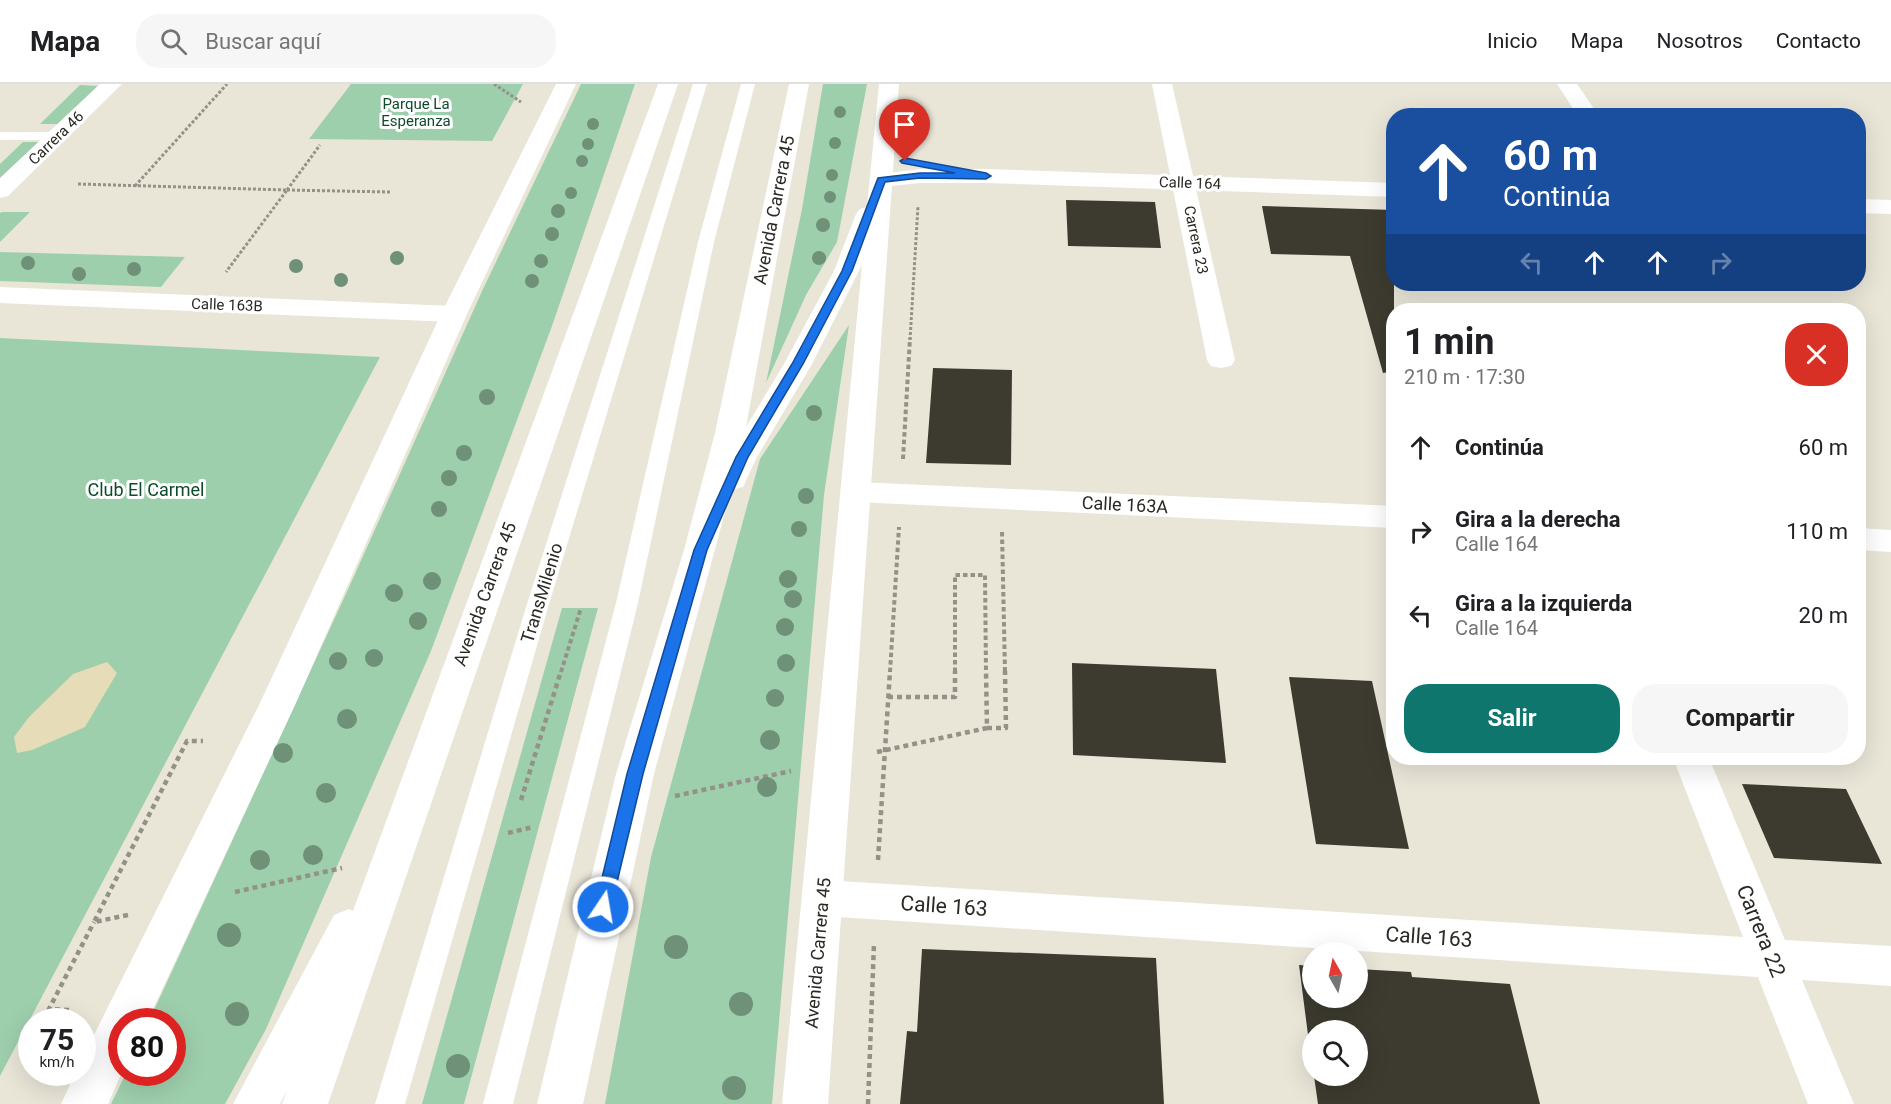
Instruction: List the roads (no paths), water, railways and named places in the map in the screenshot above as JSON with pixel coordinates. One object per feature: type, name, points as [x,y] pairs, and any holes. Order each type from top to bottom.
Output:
[{"type":"main road","name":"Carrera 46","points":[[0,191],[112,84]]},
{"type":"main road","points":[[131,1008],[277,705],[454,314],[566,84]]},
{"type":"main road","name":"Avenida Carrera 45","points":[[305,1104],[668,84]]},
{"type":"main road","name":"Avenida Carrera 45","points":[[560,1104],[632,785],[700,550],[730,433],[799,84]]},
{"type":"main road","name":"Avenida Carrera 45","points":[[805,1104],[890,84]]},
{"type":"main road","name":"Carrera 23","points":[[1162,84],[1221,360]]},
{"type":"main road","points":[[1567,84],[1584,108]]},
{"type":"main road","name":"Calle 164","points":[[884,153],[920,165],[986,176]]},
{"type":"main road","name":"Calle 164","points":[[881,180],[920,176],[986,176],[1386,190]]},
{"type":"main road","points":[[700,550],[742,457],[798,364],[847,271],[881,180]]},
{"type":"main road","points":[[1866,206],[1891,207]]},
{"type":"main road","name":"Calle 163B","points":[[0,296],[454,314]]},
{"type":"main road","name":"Calle 163A","points":[[857,492],[1386,517]]},
{"type":"main road","points":[[1866,539],[1891,541]]},
{"type":"main road","name":"Carrera 22","points":[[1694,765],[1830,1104]]},
{"type":"main road","points":[[256,1104],[402,828]]},
{"type":"main road","name":"Calle 163","points":[[823,898],[1891,966]]},
{"type":"main road","points":[[84,1104],[108,1055]]},
{"type":"lane","name":"TransMilenio","points":[[390,1104],[538,604],[699,84]]},
{"type":"lane","points":[[498,1104],[627,603],[706,242],[748,84]]},
{"type":"lane","points":[[0,136],[58,136]]},
{"type":"park label","name":"Parque La Esperanza","points":[[416,112]]},
{"type":"park label","name":"Club El Carmel","points":[[146,490]]}]
